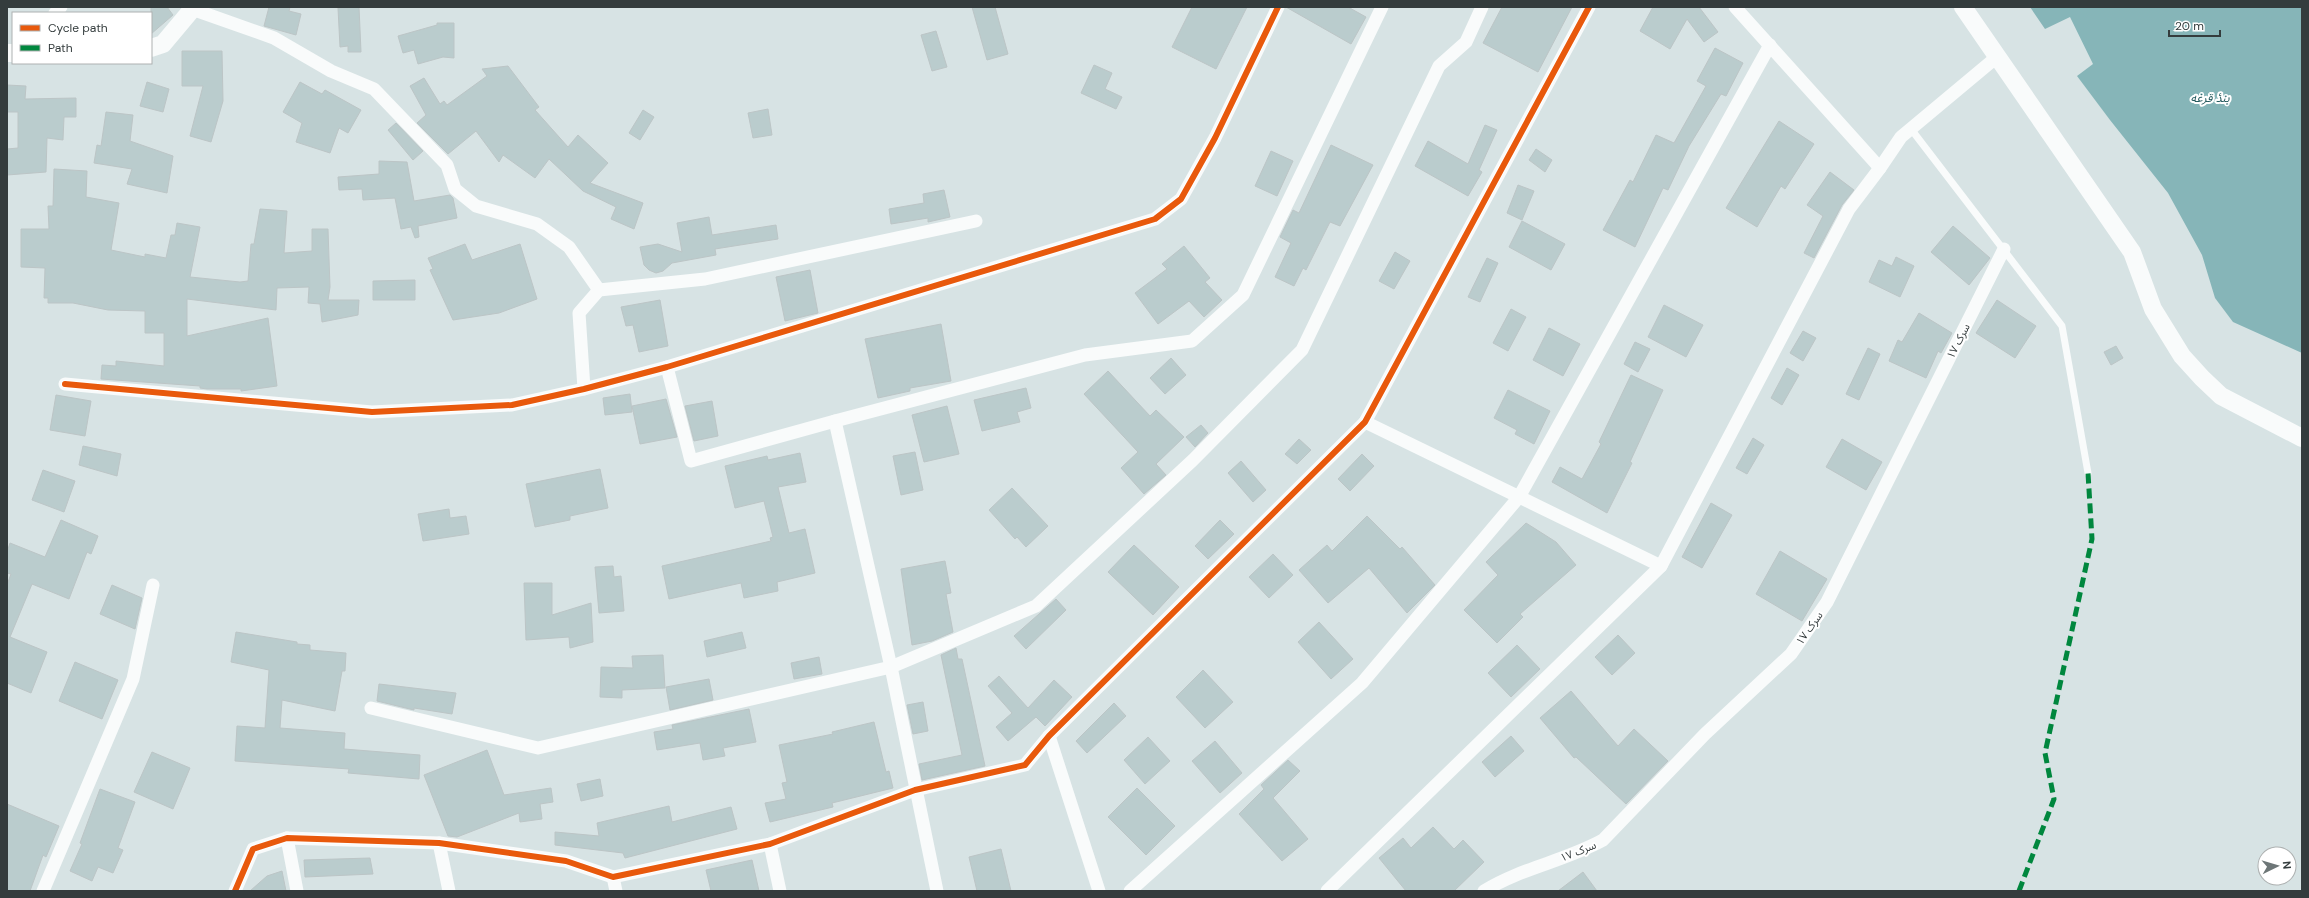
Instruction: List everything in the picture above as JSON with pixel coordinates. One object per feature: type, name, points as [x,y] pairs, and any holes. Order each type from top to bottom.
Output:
[{"type":"main road","points":[[1964,7],[2132,252],[2153,309],[2182,356],[2221,396],[2302,438]]},
{"type":"main road","points":[[152,48],[163,44],[193,8]]},
{"type":"street","points":[[65,384],[372,412],[512,405],[584,389],[668,367],[1155,219],[1181,199],[1215,138],[1278,7]]},
{"type":"street","points":[[668,367],[691,461],[835,420],[1085,355],[1192,341],[1243,295],[1382,7]]},
{"type":"street","points":[[371,708],[538,748],[891,667],[1036,606],[1193,460],[1302,350],[1439,66],[1466,42],[1482,7]]},
{"type":"street","points":[[235,891],[253,849],[287,838],[439,843],[566,861],[613,877],[770,844],[915,790],[1025,765],[1049,736],[1365,422],[1589,7]]},
{"type":"street","points":[[1735,7],[1880,168]]},
{"type":"street","points":[[193,8],[274,38],[331,71],[374,89],[447,165],[455,189],[476,206],[537,224],[569,247],[599,290]]},
{"type":"street","points":[[1130,891],[1362,683],[1519,497],[1770,46]]},
{"type":"street","points":[[1327,891],[1661,566],[1849,209],[1901,137],[1998,56]]},
{"type":"street","points":[[584,389],[579,313],[599,290],[705,279],[976,222]]},
{"type":"street","name":"سرک ۱۷","points":[[1484,891],[1504,879],[1586,850],[1603,840],[1705,734],[1791,654],[1827,602],[2004,249]]},
{"type":"street","points":[[835,420],[891,667],[915,790],[937,891]]},
{"type":"street","points":[[1365,422],[1661,566]]},
{"type":"street","points":[[43,891],[133,679],[153,585]]},
{"type":"street","points":[[1049,736],[1099,891]]},
{"type":"street","points":[[287,838],[297,891]]},
{"type":"street","points":[[439,843],[449,891]]},
{"type":"street","points":[[770,844],[780,891]]},
{"type":"street","points":[[613,877],[616,891]]},
{"type":"lane","points":[[1911,129],[2062,326],[2088,473]]},
{"type":"water","name":"بندٔ قرغه","points":[[2030,7],[2302,7],[2302,353],[2233,322],[2215,298],[2202,255],[2168,193],[2077,76],[2093,64],[2070,17],[2045,29]]},
{"type":"building","points":[[151,7],[167,7],[173,15],[152,33]]},
{"type":"building","points":[[269,7],[290,7],[289,11],[301,14],[296,35],[264,26]]},
{"type":"building","points":[[359,7],[361,52],[348,52],[348,46],[340,47],[338,8]]},
{"type":"building","points":[[972,7],[995,7],[1008,54],[987,60]]},
{"type":"building","points":[[1192,7],[1247,7],[1216,69],[1172,47]]},
{"type":"building","points":[[1286,7],[1348,7],[1366,17],[1351,44]]},
{"type":"building","points":[[1502,7],[1572,7],[1538,72],[1483,43]]},
{"type":"building","points":[[1653,7],[1699,7],[1718,32],[1704,42],[1687,19],[1670,49],[1640,31]]},
{"type":"building","points":[[437,23],[454,23],[454,58],[443,57],[418,64],[414,50],[403,53],[398,36],[437,25]]},
{"type":"building","points":[[936,31],[947,67],[932,71],[921,35]]},
{"type":"building","points":[[1715,48],[1743,63],[1726,96],[1721,94],[1689,146],[1668,190],[1663,188],[1635,247],[1603,230],[1630,180],[1633,182],[1656,135],[1674,143],[1706,86],[1697,81]]},
{"type":"building","points":[[182,51],[222,51],[223,101],[211,142],[190,136],[203,86],[182,86]]},
{"type":"building","points":[[1094,65],[1112,73],[1105,89],[1122,97],[1116,109],[1081,93]]},
{"type":"building","points":[[508,66],[539,107],[535,110],[568,147],[578,135],[608,163],[590,183],[643,203],[634,229],[611,219],[616,207],[583,191],[549,159],[535,178],[503,155],[499,162],[476,131],[448,154],[417,123],[426,115],[410,86],[424,78],[440,104],[444,101],[447,105],[487,76],[482,69]]},
{"type":"building","points":[[147,82],[169,89],[163,112],[140,106]]},
{"type":"building","points":[[300,82],[322,94],[325,90],[361,110],[348,133],[339,128],[330,153],[296,142],[302,123],[283,112]]},
{"type":"building","points":[[7,85],[26,86],[25,99],[76,98],[76,117],[64,117],[63,140],[47,138],[46,172],[7,175],[7,149],[18,148],[18,112],[7,112]]},
{"type":"building","points":[[768,109],[772,135],[753,138],[748,113]]},
{"type":"building","points":[[643,110],[654,117],[640,140],[629,133]]},
{"type":"building","points":[[106,112],[133,115],[130,141],[173,156],[167,193],[127,184],[132,169],[94,163],[97,145],[101,146]]},
{"type":"building","points":[[1779,121],[1814,144],[1785,189],[1781,186],[1757,227],[1726,208]]},
{"type":"building","points":[[396,123],[423,151],[413,160],[388,130]]},
{"type":"building","points":[[1485,125],[1497,130],[1479,170],[1482,172],[1468,196],[1415,166],[1428,141],[1468,164]]},
{"type":"building","points":[[1331,145],[1373,165],[1340,226],[1330,222],[1306,270],[1303,268],[1294,286],[1275,277],[1291,243],[1280,237],[1293,210],[1299,213]]},
{"type":"building","points":[[1536,149],[1552,160],[1545,172],[1529,160]]},
{"type":"building","points":[[1271,151],[1293,161],[1277,196],[1255,186]]},
{"type":"building","points":[[379,161],[407,162],[414,201],[450,195],[453,198],[457,218],[418,226],[419,237],[415,238],[411,227],[401,229],[395,198],[363,200],[362,189],[339,190],[338,177],[379,174]]},
{"type":"building","points":[[54,169],[87,171],[86,197],[119,203],[111,250],[145,257],[145,254],[166,258],[171,235],[175,235],[177,223],[200,227],[190,277],[240,282],[248,281],[251,244],[254,244],[260,209],[287,211],[284,253],[312,251],[312,229],[328,229],[330,287],[328,300],[359,300],[358,315],[322,322],[320,304],[308,303],[309,287],[277,288],[276,310],[187,299],[187,336],[268,318],[277,386],[241,391],[241,389],[207,389],[200,388],[200,386],[101,379],[102,365],[116,366],[116,361],[164,366],[164,333],[145,333],[145,311],[108,310],[73,303],[48,303],[48,298],[44,298],[45,268],[21,267],[21,229],[49,229],[48,206],[53,206]]},
{"type":"building","points":[[1830,172],[1854,190],[1842,205],[1814,258],[1804,253],[1823,216],[1807,205]]},
{"type":"building","points":[[1518,185],[1534,191],[1522,220],[1507,213]]},
{"type":"building","points":[[944,190],[950,217],[928,222],[928,218],[891,224],[889,209],[924,203],[923,194]]},
{"type":"building","points":[[709,217],[712,235],[776,225],[778,239],[715,249],[716,255],[672,263],[663,271],[656,273],[649,270],[644,265],[640,247],[658,244],[682,252],[677,223]]},
{"type":"building","points":[[1522,221],[1565,244],[1551,270],[1509,247]]},
{"type":"building","points":[[1953,226],[1990,258],[1969,285],[1931,252]]},
{"type":"building","points":[[465,244],[472,260],[520,244],[537,299],[499,313],[453,320],[430,270],[433,269],[428,258]]},
{"type":"building","points":[[1184,246],[1210,278],[1205,282],[1222,300],[1204,317],[1189,301],[1158,324],[1135,293],[1167,269],[1162,264]]},
{"type":"building","points":[[1395,252],[1410,261],[1394,289],[1379,281]]},
{"type":"building","points":[[1896,257],[1914,266],[1900,297],[1869,282],[1879,260],[1892,266]]},
{"type":"building","points":[[1487,258],[1498,263],[1480,302],[1468,297]]},
{"type":"building","points":[[810,270],[818,313],[785,321],[776,277]]},
{"type":"building","points":[[415,280],[415,300],[373,300],[373,281]]},
{"type":"building","points":[[660,300],[668,346],[639,352],[633,325],[626,326],[621,307]]},
{"type":"building","points":[[1997,300],[2036,326],[2015,358],[1976,333]]},
{"type":"building","points":[[1664,305],[1703,325],[1686,357],[1648,337]]},
{"type":"building","points":[[1511,309],[1526,317],[1508,351],[1493,343]]},
{"type":"building","points":[[1919,313],[1952,333],[1941,353],[1938,351],[1926,378],[1889,361],[1898,340],[1902,342]]},
{"type":"building","points":[[941,324],[951,381],[910,388],[910,391],[878,398],[865,339]]},
{"type":"building","points":[[1549,328],[1580,344],[1563,376],[1533,360]]},
{"type":"building","points":[[1803,331],[1816,338],[1803,361],[1790,353]]},
{"type":"building","points":[[1635,342],[1650,349],[1638,372],[1624,364]]},
{"type":"building","points":[[2116,346],[2123,358],[2111,365],[2104,352]]},
{"type":"building","points":[[1868,348],[1880,354],[1859,400],[1846,394]]},
{"type":"building","points":[[1171,358],[1186,375],[1165,394],[1150,378]]},
{"type":"building","points":[[1787,368],[1799,375],[1782,405],[1771,398]]},
{"type":"building","points":[[1108,371],[1150,416],[1156,410],[1184,437],[1156,464],[1166,475],[1144,494],[1121,468],[1138,452],[1084,394]]},
{"type":"building","points":[[1631,375],[1663,390],[1630,462],[1632,463],[1607,513],[1552,482],[1560,467],[1582,479],[1601,444],[1599,442]]},
{"type":"building","points":[[1026,388],[1031,408],[1017,412],[1020,422],[982,431],[974,400]]},
{"type":"building","points":[[1508,390],[1550,411],[1534,444],[1515,434],[1517,430],[1494,418]]},
{"type":"building","points":[[630,394],[632,412],[605,415],[603,398]]},
{"type":"building","points":[[56,395],[91,401],[85,436],[50,430]]},
{"type":"building","points":[[666,399],[677,437],[640,444],[632,406]]},
{"type":"building","points":[[712,401],[718,436],[694,441],[685,406]]},
{"type":"building","points":[[947,406],[959,454],[924,462],[912,415]]},
{"type":"building","points":[[1201,425],[1208,433],[1195,447],[1186,437]]},
{"type":"building","points":[[1753,438],[1764,445],[1747,474],[1736,468]]},
{"type":"building","points":[[1299,439],[1311,450],[1297,464],[1285,454]]},
{"type":"building","points":[[1842,439],[1882,462],[1866,490],[1826,467]]},
{"type":"building","points":[[83,446],[121,454],[117,476],[79,465]]},
{"type":"building","points":[[915,452],[923,490],[901,495],[893,456]]},
{"type":"building","points":[[800,453],[806,482],[778,487],[789,533],[805,529],[815,573],[777,582],[778,591],[744,598],[741,583],[669,599],[662,566],[771,541],[770,538],[773,537],[764,501],[735,508],[725,466],[767,456],[768,460]]},
{"type":"building","points":[[1362,454],[1374,466],[1350,491],[1338,479]]},
{"type":"building","points":[[1241,461],[1266,490],[1253,502],[1228,473]]},
{"type":"building","points":[[600,469],[608,508],[570,516],[570,520],[535,527],[526,484]]},
{"type":"building","points":[[43,470],[75,481],[64,512],[32,500]]},
{"type":"building","points":[[1012,488],[1048,526],[1026,547],[1017,537],[1015,539],[989,510]]},
{"type":"building","points":[[1711,503],[1732,515],[1702,568],[1682,557]]},
{"type":"building","points":[[449,509],[450,518],[466,516],[469,534],[423,541],[418,514]]},
{"type":"building","points":[[1367,516],[1400,549],[1402,547],[1435,585],[1407,613],[1369,568],[1328,603],[1299,570],[1327,545],[1332,551]]},
{"type":"building","points":[[61,520],[98,536],[91,554],[87,552],[69,599],[32,584],[10,637],[47,652],[31,693],[7,683],[7,585],[11,574],[7,573],[7,552],[10,543],[45,557]]},
{"type":"building","points":[[1220,520],[1234,534],[1208,559],[1195,546]]},
{"type":"building","points":[[1526,523],[1556,542],[1576,565],[1520,614],[1523,617],[1497,643],[1464,610],[1498,575],[1486,562]]},
{"type":"building","points":[[1134,545],[1179,587],[1153,615],[1108,572]]},
{"type":"building","points":[[1780,551],[1827,579],[1802,621],[1756,594]]},
{"type":"building","points":[[1273,554],[1293,575],[1269,598],[1249,577]]},
{"type":"building","points":[[945,561],[951,593],[946,594],[953,632],[932,641],[912,645],[901,569]]},
{"type":"building","points":[[613,566],[614,577],[621,576],[624,611],[599,613],[595,567]]},
{"type":"building","points":[[524,583],[552,583],[552,615],[591,603],[593,642],[570,648],[569,637],[526,640]]},
{"type":"building","points":[[112,585],[142,598],[135,629],[100,614]]},
{"type":"building","points":[[1056,599],[1066,610],[1026,649],[1014,636]]},
{"type":"building","points":[[1319,622],[1353,659],[1331,679],[1298,642]]},
{"type":"building","points":[[236,632],[297,642],[297,644],[310,645],[310,650],[346,653],[345,671],[342,671],[335,711],[282,700],[280,728],[345,733],[344,749],[420,755],[419,779],[348,773],[349,769],[235,761],[237,726],[265,728],[269,670],[231,662]]},
{"type":"building","points":[[742,632],[746,648],[707,657],[704,641]]},
{"type":"building","points":[[1618,635],[1635,653],[1612,675],[1595,657]]},
{"type":"building","points":[[1517,645],[1540,669],[1511,697],[1488,673]]},
{"type":"building","points":[[956,648],[958,659],[962,659],[985,766],[922,780],[919,764],[962,755],[941,655]]},
{"type":"building","points":[[663,655],[665,688],[622,690],[622,698],[600,697],[601,667],[633,668],[632,656]]},
{"type":"building","points":[[819,657],[822,674],[794,679],[791,663]]},
{"type":"building","points":[[75,662],[118,680],[102,719],[59,701]]},
{"type":"building","points":[[1203,670],[1233,702],[1205,728],[1176,697]]},
{"type":"building","points":[[999,676],[1028,708],[1054,680],[1072,697],[1045,726],[1036,717],[1008,741],[996,727],[1012,713],[988,686]]},
{"type":"building","points":[[709,679],[713,700],[670,710],[666,687]]},
{"type":"building","points":[[379,684],[456,693],[452,714],[414,708],[414,710],[377,701]]},
{"type":"building","points":[[1571,691],[1618,746],[1634,729],[1668,761],[1626,804],[1576,757],[1574,758],[1540,718]]},
{"type":"building","points":[[923,702],[928,731],[913,734],[907,705]]},
{"type":"building","points":[[1114,703],[1126,716],[1087,753],[1076,741]]},
{"type":"building","points":[[749,709],[756,742],[723,748],[725,756],[703,760],[700,743],[657,750],[654,732],[673,729],[672,725]]},
{"type":"building","points":[[874,722],[886,772],[889,771],[893,788],[832,803],[833,807],[770,822],[765,803],[786,799],[782,783],[787,782],[779,745],[833,734],[832,732]]},
{"type":"building","points":[[1511,736],[1524,751],[1495,777],[1482,762]]},
{"type":"building","points":[[1148,737],[1170,761],[1145,784],[1124,760]]},
{"type":"building","points":[[1215,741],[1242,773],[1220,793],[1192,761]]},
{"type":"building","points":[[487,750],[504,795],[551,788],[553,802],[540,804],[542,819],[520,822],[519,813],[457,837],[448,836],[424,775]]},
{"type":"building","points":[[152,752],[190,768],[173,809],[134,792]]},
{"type":"building","points":[[1288,760],[1300,771],[1273,798],[1308,839],[1282,861],[1239,814],[1264,789],[1261,785]]},
{"type":"building","points":[[600,779],[603,796],[581,801],[577,784]]},
{"type":"building","points":[[1137,788],[1175,826],[1146,855],[1108,817]]},
{"type":"building","points":[[100,789],[135,802],[118,848],[123,850],[113,873],[98,867],[92,881],[70,871],[82,844],[80,843]]},
{"type":"building","points":[[7,804],[59,826],[46,857],[43,855],[30,891],[7,891]]},
{"type":"building","points":[[669,806],[672,822],[731,807],[737,829],[625,858],[623,853],[555,845],[555,832],[599,836],[597,823]]},
{"type":"building","points":[[1433,827],[1454,849],[1463,840],[1484,862],[1454,891],[1406,891],[1379,858],[1403,838],[1411,848]]},
{"type":"building","points":[[1001,849],[1011,891],[977,891],[969,857]]},
{"type":"building","points":[[370,858],[373,874],[305,877],[304,860]]},
{"type":"building","points":[[752,860],[759,891],[711,891],[706,870]]},
{"type":"building","points":[[282,871],[286,891],[250,891],[267,876]]},
{"type":"building","points":[[1583,872],[1597,891],[1558,891]]},
{"type":"marked path","points":[[2019,891],[2054,799],[2045,753],[2092,539],[2088,473]]},
{"type":"cycle path","points":[[65,384],[372,412],[512,405],[584,389],[667,367],[1155,219],[1181,199],[1215,138],[1278,7]]},
{"type":"cycle path","points":[[235,891],[253,849],[287,838],[439,843],[566,861],[613,877],[770,844],[915,790],[1025,765],[1049,736],[1365,422],[1589,7]]}]
